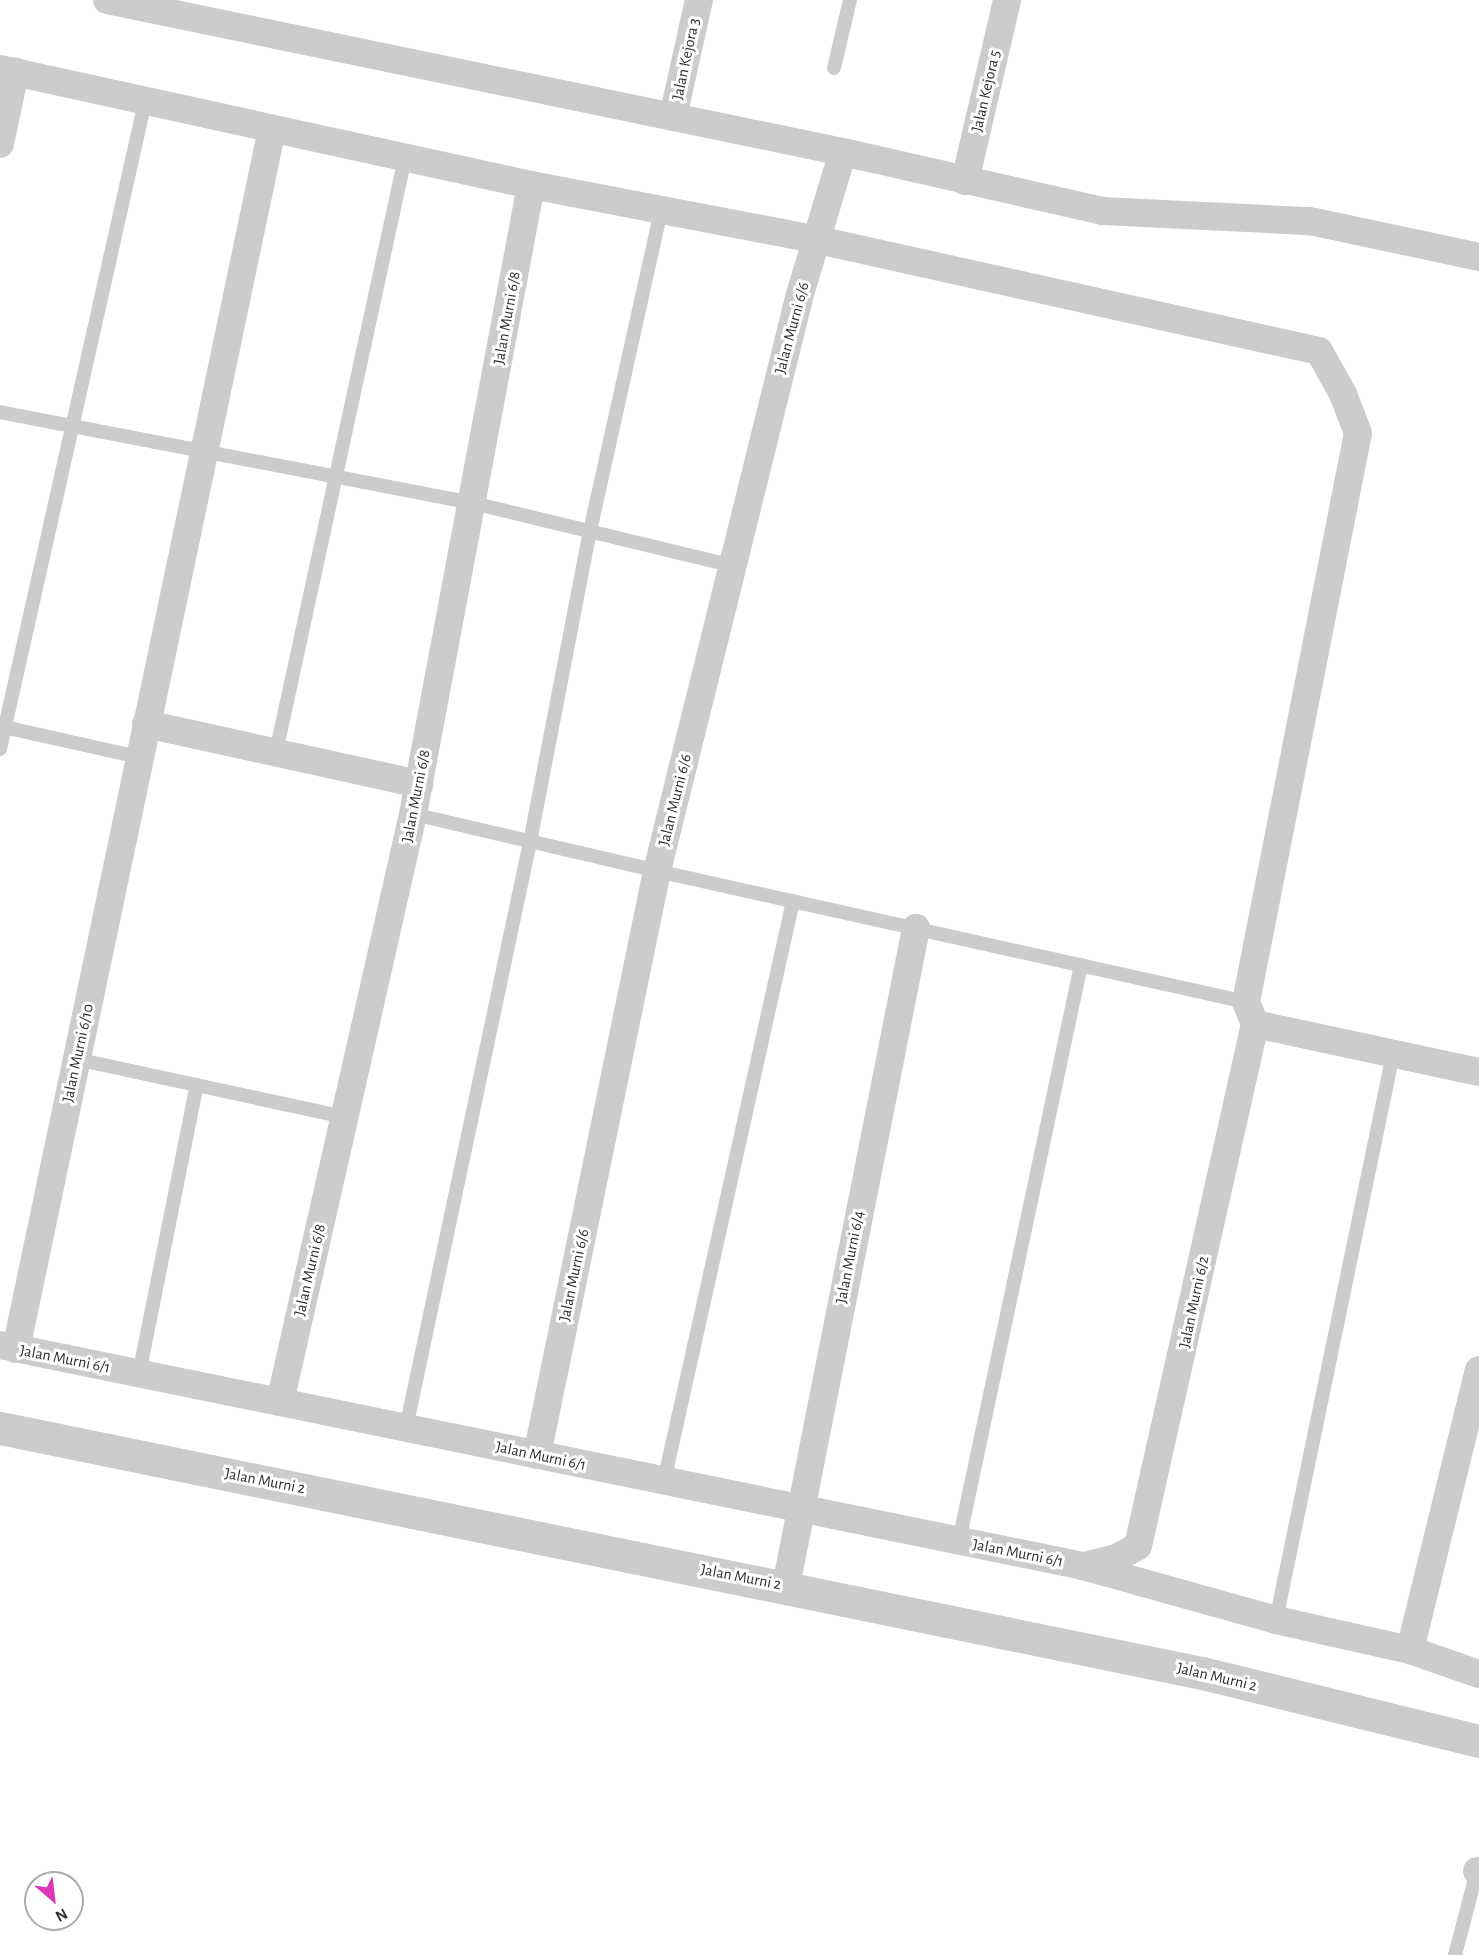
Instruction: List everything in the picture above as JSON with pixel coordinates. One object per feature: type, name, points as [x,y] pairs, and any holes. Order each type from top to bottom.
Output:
[{"type":"street","points":[[107,0],[843,152],[965,182],[1102,211],[1310,221],[1479,257]]},
{"type":"street","name":"Jalan Kejora 3","points":[[673,117],[699,0]]},
{"type":"street","name":"Jalan Kejora 5","points":[[965,182],[1007,0]]},
{"type":"street","points":[[0,144],[8,71],[531,185],[818,240],[1319,351],[1343,394],[1358,433],[1250,1013],[1393,1054],[1479,1072]]},
{"type":"street","name":"Jalan Murni 6/10","points":[[8,1347],[76,1059],[272,129]]},
{"type":"street","name":"Jalan Murni 6/6","points":[[537,1455],[657,871],[800,294],[843,152]]},
{"type":"street","name":"Jalan Murni 6/8","points":[[280,1402],[413,814],[531,185]]},
{"type":"street","points":[[146,724],[419,784]]},
{"type":"street","name":"Jalan Murni 6/4","points":[[786,1586],[916,928]]},
{"type":"street","name":"Jalan Murni 6/2","points":[[1083,1566],[1116,1558],[1138,1546],[1250,1013]]},
{"type":"street","name":"Jalan Murni 6/1","points":[[8,1347],[1083,1566],[1276,1620],[1410,1650],[1479,1674]]},
{"type":"street","points":[[1410,1650],[1479,1370]]},
{"type":"street","name":"Jalan Murni 2","points":[[0,1428],[1202,1672],[1479,1741]]},
{"type":"lane","points":[[834,68],[850,0]]},
{"type":"lane","points":[[0,749],[2,727],[74,426],[145,102]]},
{"type":"lane","points":[[276,752],[405,158]]},
{"type":"lane","points":[[406,1428],[530,842],[590,531],[661,211]]},
{"type":"lane","points":[[0,412],[473,503],[733,566]]},
{"type":"lane","points":[[2,727],[139,758]]},
{"type":"lane","points":[[413,814],[1081,965],[1250,1013]]},
{"type":"lane","points":[[664,1481],[793,901]]},
{"type":"lane","points":[[959,1541],[1081,965]]},
{"type":"lane","points":[[1276,1620],[1393,1054]]},
{"type":"lane","points":[[76,1059],[345,1117]]},
{"type":"lane","points":[[139,1374],[197,1085]]},
{"type":"lane","points":[[1455,1955],[1478,1871]]}]
